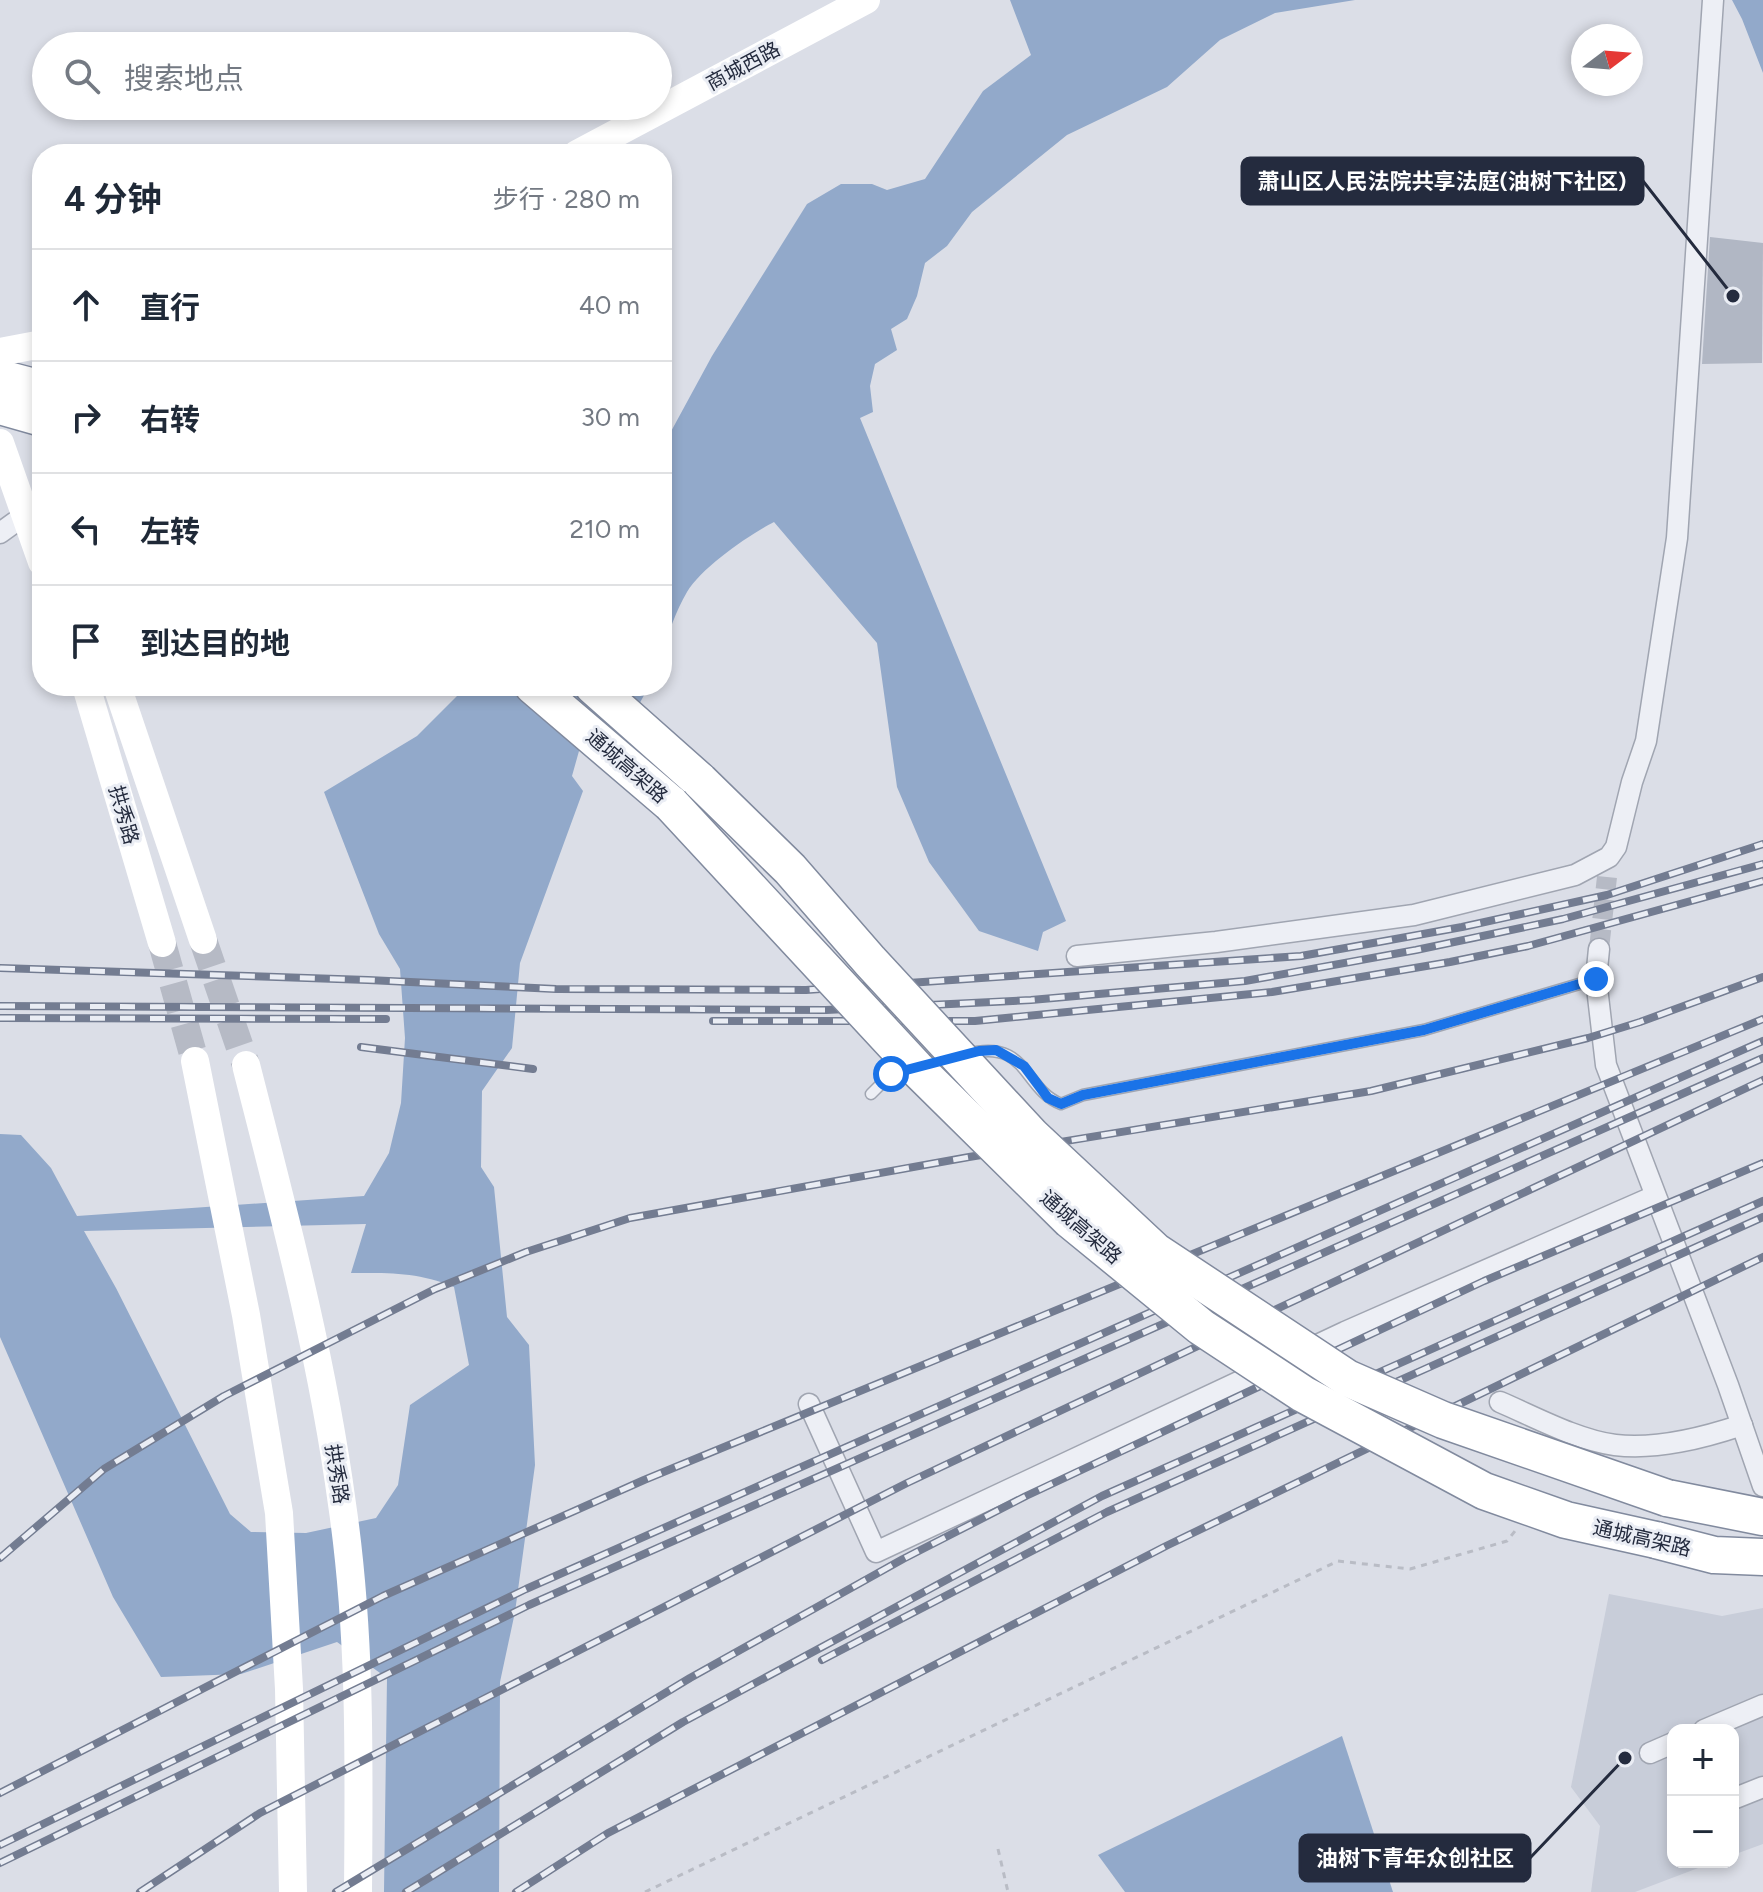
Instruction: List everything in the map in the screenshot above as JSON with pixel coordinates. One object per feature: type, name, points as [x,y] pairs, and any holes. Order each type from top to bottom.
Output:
[{"type":"highway","points":[[0,378],[32,386]]},
{"type":"highway","points":[[0,406],[32,415]]},
{"type":"highway","name":"通城高架路","points":[[545,696],[671,804],[916,1068],[1070,1220],[1201,1327],[1303,1394],[1484,1491],[1566,1520],[1714,1555],[1763,1557]]},
{"type":"highway","name":"通城高架路","points":[[604,696],[700,781],[790,869],[870,961],[1032,1136],[1155,1251],[1347,1378],[1429,1414],[1531,1453],[1667,1498],[1763,1517]]},
{"type":"main road","name":"商城西路","points":[[672,103],[866,0]]},
{"type":"main road","name":"商城西路","points":[[596,144],[641,120]]},
{"type":"main road","points":[[0,352],[32,346]]},
{"type":"main road","points":[[0,418],[32,503]]},
{"type":"main road","points":[[0,443],[32,504]]},
{"type":"main road","name":"拱秀路","points":[[89,696],[162,943]]},
{"type":"main road","name":"拱秀路","points":[[120,696],[203,940]]},
{"type":"main road","points":[[195,1061],[246,1315],[279,1513],[289,1689],[293,1892]]},
{"type":"main road","name":"拱秀路","points":[[246,1065],[309,1315],[342,1504],[360,1718],[358,1892]]},
{"type":"street","points":[[1077,956],[1216,942],[1414,915],[1608,867],[1646,741],[1677,538],[1713,2]]},
{"type":"street","points":[[0,533],[32,509]]},
{"type":"street","points":[[1599,949],[1596,979],[1606,1065],[1763,1486]]},
{"type":"street","points":[[809,1404],[876,1552],[1345,1332],[1655,1196]]},
{"type":"street","points":[[1500,1402],[1557,1427],[1613,1444],[1639,1446],[1688,1440],[1742,1425]]},
{"type":"street","points":[[1718,1724],[1763,1705]]},
{"type":"street","points":[[1650,1753],[1667,1746]]},
{"type":"street","points":[[1739,1797],[1763,1787]]},
{"type":"lane","points":[[950,1059],[996,1050],[1024,1066],[1048,1098],[1061,1104],[1083,1095],[1424,1030],[1596,979]]},
{"type":"lane","points":[[871,1094],[891,1074],[935,1062]]},
{"type":"path","points":[[645,1892],[1338,1561],[1410,1569],[1507,1541],[1516,1529]]},
{"type":"path","points":[[998,1849],[1008,1892]]},
{"type":"shaded area","points":[[1609,1594],[1722,1616],[1763,1608],[1763,1844],[1739,1853],[1739,1724],[1667,1724],[1667,1868],[1698,1868],[1635,1892],[1591,1892],[1600,1826],[1571,1787]]},
{"type":"water","points":[[1010,0],[1355,0],[1275,13],[1220,40],[1167,87],[1067,135],[972,212],[947,246],[925,263],[917,296],[907,319],[891,329],[897,350],[875,364],[870,386],[873,412],[860,418],[1066,921],[1043,932],[1038,951],[979,931],[929,862],[897,787],[877,643],[774,522],[727,552],[703,572],[687,592],[672,625],[672,430],[712,356],[807,204],[841,184],[872,184],[887,190],[925,179],[983,91],[1031,55]]},
{"type":"water","points":[[1732,0],[1763,0],[1763,73],[1742,19]]},
{"type":"water","points":[[457,696],[644,696],[636,710],[579,751],[572,776],[583,791],[520,963],[512,1048],[482,1091],[481,1167],[494,1187],[507,1317],[529,1345],[535,1465],[515,1612],[500,1682],[499,1892],[384,1892],[387,1678],[337,1642],[241,1674],[161,1677],[113,1597],[0,1337],[0,1134],[21,1135],[51,1168],[77,1216],[364,1196],[389,1153],[401,1103],[405,1038],[400,969],[379,934],[324,792],[417,736]],"holes":[[[366,1224],[351,1273],[416,1276],[454,1287],[469,1365],[410,1405],[398,1485],[376,1518],[306,1533],[251,1532],[230,1514],[84,1231]]]},
{"type":"water","points":[[1342,1736],[1393,1892],[1125,1892],[1098,1855]]},
{"type":"building","points":[[1710,237],[1763,243],[1762,363],[1702,364]]},
{"type":"tunnel","points":[[1599,949],[1607,877]]},
{"type":"tunnel","points":[[203,940],[246,1065]]},
{"type":"tunnel","points":[[162,943],[195,1061]]},
{"type":"railway","points":[[0,968],[556,989],[806,990],[1301,956],[1462,927],[1607,895],[1763,844]]},
{"type":"railway","points":[[0,1006],[826,1010],[1031,1000],[1245,981],[1416,950],[1563,919],[1763,864]]},
{"type":"railway","points":[[713,1021],[975,1021],[1272,992],[1528,946],[1763,881]]},
{"type":"railway","points":[[0,1558],[104,1469],[224,1396],[435,1289],[526,1252],[630,1218],[969,1157],[1371,1091],[1588,1038],[1763,977]]},
{"type":"railway","points":[[0,1018],[386,1019]]},
{"type":"railway","points":[[0,1793],[383,1596],[644,1480],[1763,1019]]},
{"type":"railway","points":[[0,1845],[526,1589],[1763,1041]]},
{"type":"railway","points":[[361,1047],[533,1069]]},
{"type":"railway","points":[[0,1863],[529,1605],[1763,1058]]},
{"type":"railway","points":[[140,1892],[260,1813],[907,1483],[1763,1080]]},
{"type":"railway","points":[[336,1892],[690,1678],[903,1559],[1026,1496],[1484,1281],[1763,1163]]},
{"type":"railway","points":[[406,1892],[683,1722],[1102,1496],[1763,1201]]},
{"type":"railway","points":[[822,1660],[1107,1512],[1763,1217]]},
{"type":"railway","points":[[516,1892],[608,1833],[1166,1546],[1763,1257]]},
{"type":"place","name":"萧山区人民法院共享法庭(油树下社区)","points":[[1733,296]]},
{"type":"place","name":"油树下青年众创社区","points":[[1625,1758]]},
{"type":"route","points":[[891,1074],[979,1051],[996,1050],[1024,1066],[1048,1098],[1061,1104],[1083,1095],[1424,1030],[1596,979]]}]
